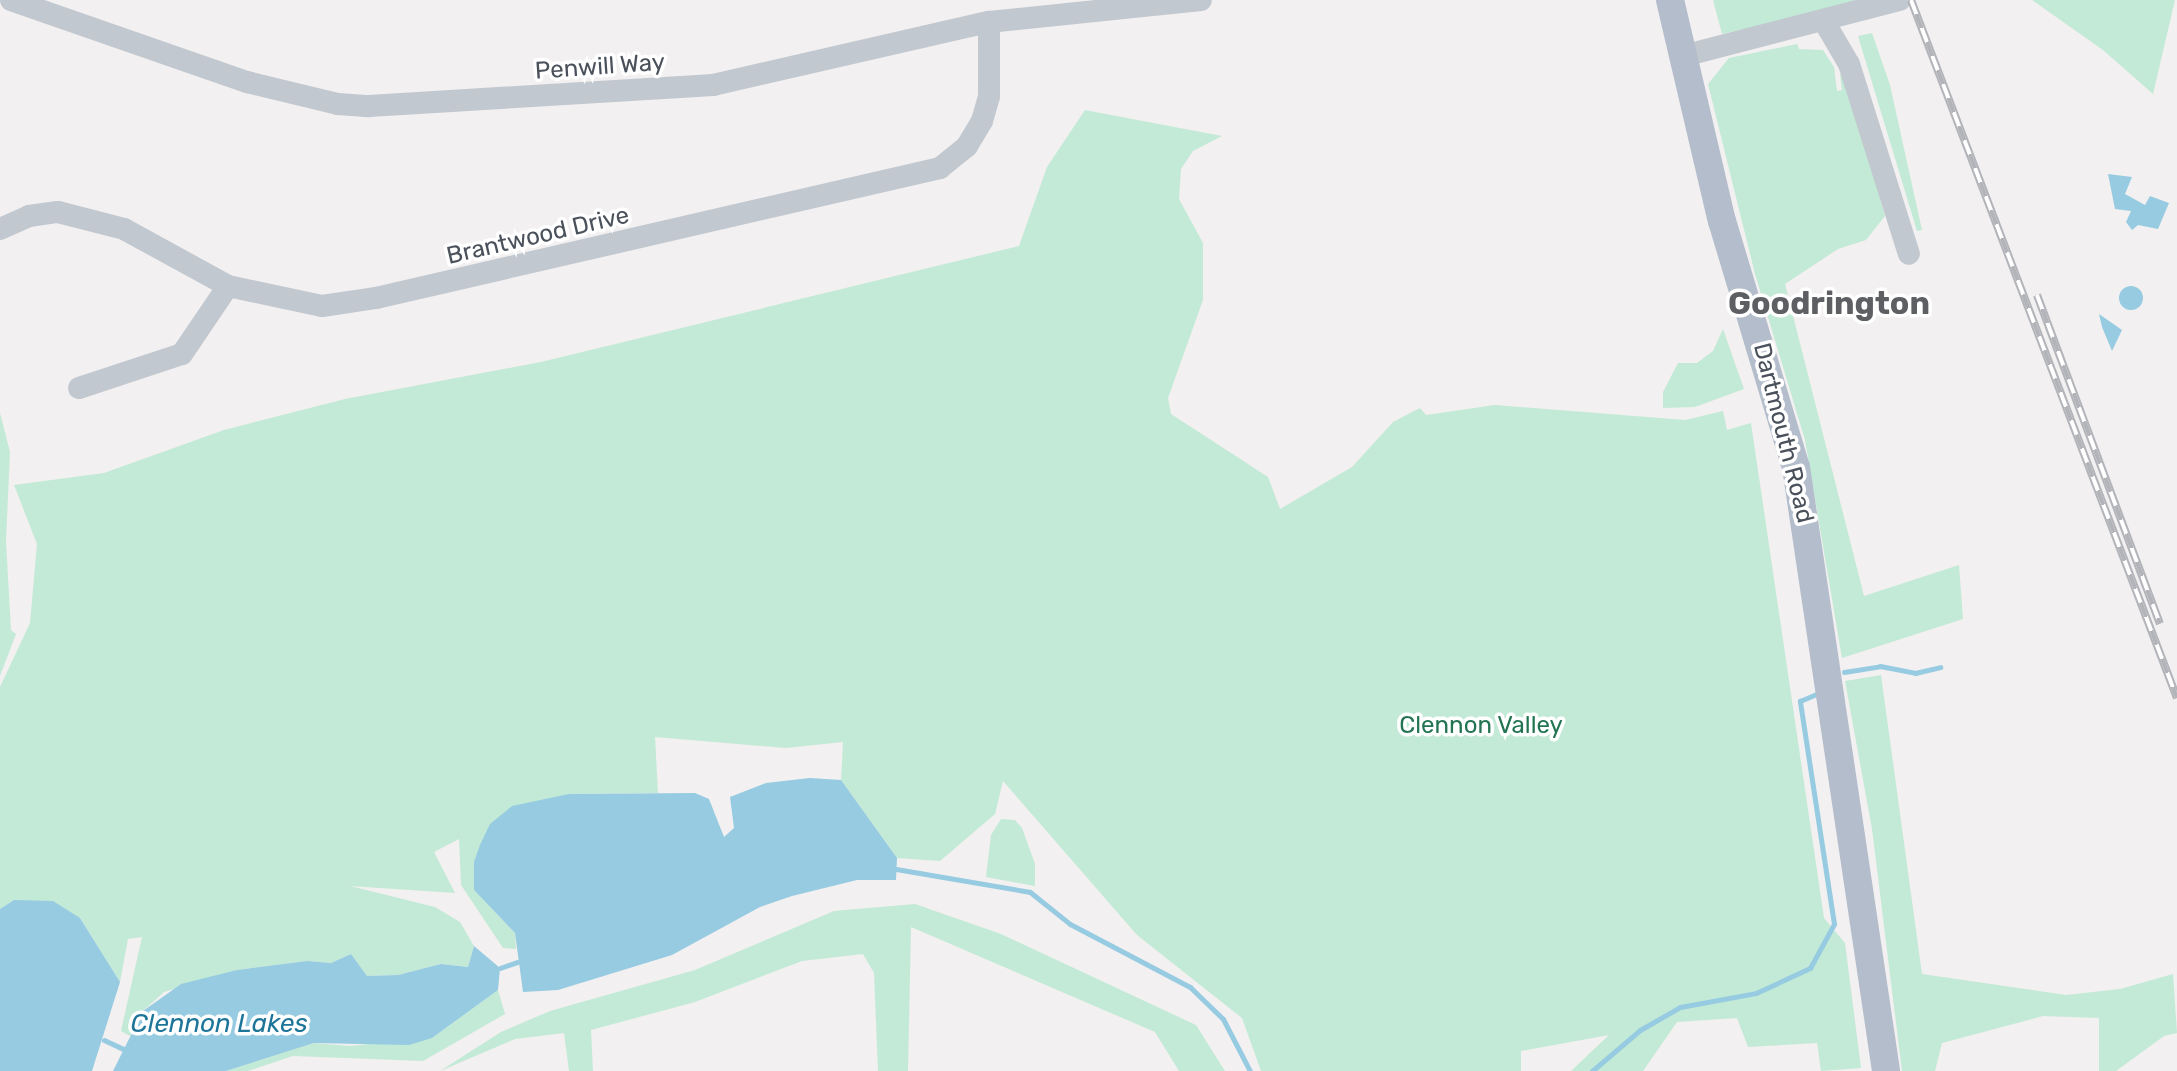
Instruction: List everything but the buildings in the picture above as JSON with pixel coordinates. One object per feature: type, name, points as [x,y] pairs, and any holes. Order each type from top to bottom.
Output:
[{"type":"main road","name":"Dartmouth Road","points":[[1669,2],[1722,221],[1796,467],[1833,695],[1886,1071]]},
{"type":"street","name":"Penwill Way","points":[[11,0],[260,86],[369,106],[713,85],[989,22],[1201,0]]},
{"type":"street","points":[[1683,56],[1825,23],[1861,9],[1900,0]]},
{"type":"street","name":"Brantwood Drive","points":[[0,229],[29,216],[58,212],[87,217],[124,229],[228,286],[322,306],[376,298],[929,172],[967,146],[982,121],[989,96],[989,22]]},
{"type":"street","points":[[1825,23],[1849,64],[1909,254]]},
{"type":"street","points":[[79,388],[182,354],[228,286]]},
{"type":"green space","points":[[1713,0],[1865,0],[1866,3],[1722,34]]},
{"type":"green space","points":[[2032,0],[2175,0],[2153,94],[2103,50]]},
{"type":"green space","points":[[1872,33],[1890,85],[1922,230],[1917,231],[1858,36]]},
{"type":"green space","points":[[1797,44],[1799,49],[1823,50],[1834,67],[1837,91],[1842,90],[1840,74],[1845,77],[1885,216],[1866,240],[1838,249],[1785,284],[1864,596],[1959,565],[1963,619],[1842,658],[1805,440],[1755,274],[1708,84],[1729,58]]},
{"type":"green space","name":"Clennon Valley","points":[[1085,110],[1222,136],[1193,151],[1181,169],[1179,199],[1203,243],[1203,300],[1168,398],[1171,414],[1268,477],[1280,509],[1352,467],[1393,422],[1420,408],[1426,415],[1495,405],[1685,420],[1723,411],[1727,430],[1751,423],[1824,918],[1845,943],[1861,1068],[1821,1071],[1817,1043],[1748,1047],[1737,1018],[1677,1022],[1643,1071],[1571,1071],[1609,1035],[1521,1051],[1521,1071],[1261,1071],[1242,1018],[1137,935],[1003,781],[995,814],[940,861],[897,858],[841,780],[843,742],[786,748],[655,737],[658,793],[569,794],[474,890],[515,933],[516,949],[503,948],[461,885],[459,839],[434,852],[455,893],[350,886],[435,907],[460,922],[474,946],[468,967],[441,964],[398,975],[367,976],[351,954],[331,963],[307,961],[237,970],[164,992],[143,1011],[130,1036],[121,1031],[142,937],[128,939],[120,982],[80,918],[14,900],[0,909],[0,687],[30,623],[37,544],[14,485],[104,473],[224,430],[345,399],[541,362],[1019,246],[1047,167]]},
{"type":"green space","points":[[1723,329],[1744,389],[1695,407],[1663,408],[1663,392],[1678,363],[1697,363],[1713,351]]},
{"type":"green space","points":[[0,413],[10,452],[6,541],[11,630],[16,634],[0,676]]},
{"type":"green space","points":[[1881,675],[1922,974],[2066,995],[2120,989],[2173,974],[2177,1033],[2164,1036],[2116,1071],[2099,1071],[2099,1018],[2043,1016],[1942,1043],[1935,1071],[1902,1071],[1872,829],[1845,681]]},
{"type":"green space","points":[[1001,819],[1015,820],[1022,828],[1035,864],[1035,886],[986,877],[991,835]]},
{"type":"green space","points":[[915,904],[1001,934],[1196,1025],[1225,1071],[1179,1071],[1155,1032],[911,927],[908,1071],[878,1071],[874,973],[863,954],[802,961],[695,1002],[591,1030],[593,1071],[569,1071],[564,1033],[515,1039],[440,1071],[501,1032],[550,1011],[695,970],[834,911]]},
{"type":"green space","points":[[498,990],[505,1014],[423,1061],[293,1056],[248,1071],[226,1071],[314,1043],[349,1046],[432,1038]]},
{"type":"water","points":[[2108,174],[2132,177],[2125,194],[2145,205],[2150,196],[2169,203],[2158,229],[2138,225],[2132,230],[2126,222],[2131,211],[2115,209]]},
{"type":"water","points":[[2131,286],[2140,289],[2143,298],[2140,307],[2131,310],[2122,307],[2119,298],[2122,289]]},
{"type":"water","points":[[2099,314],[2122,330],[2112,351],[2102,327]]},
{"type":"water","points":[[810,778],[841,780],[897,858],[896,880],[857,880],[792,896],[760,907],[672,955],[558,990],[523,992],[515,933],[474,890],[474,862],[480,845],[490,824],[512,806],[569,794],[695,793],[709,799],[724,837],[734,828],[730,797],[766,783]]},
{"type":"water","points":[[14,900],[53,901],[80,918],[120,982],[92,1071],[0,1071],[0,909]]},
{"type":"water","name":"Clennon Lakes","points":[[474,946],[500,968],[498,990],[432,1038],[409,1045],[314,1043],[226,1071],[113,1071],[143,1011],[181,984],[237,970],[307,961],[331,963],[351,954],[367,976],[398,975],[441,964],[468,967]]},
{"type":"waterway","points":[[1844,672],[1880,666],[1915,673],[1940,667]]},
{"type":"waterway","points":[[1592,1071],[1640,1030],[1680,1007],[1756,993],[1810,968],[1834,924],[1800,701],[1819,693]]},
{"type":"waterway","points":[[896,869],[1030,892],[1070,924],[1190,987],[1223,1019],[1250,1071]]},
{"type":"waterway","points":[[500,968],[517,962]]},
{"type":"waterway","points":[[104,1040],[123,1049]]},
{"type":"railway","points":[[1911,0],[2177,698]]},
{"type":"railway","points":[[2037,295],[2160,624]]},
{"type":"district","name":"Goodrington","points":[[1829,303]]}]
